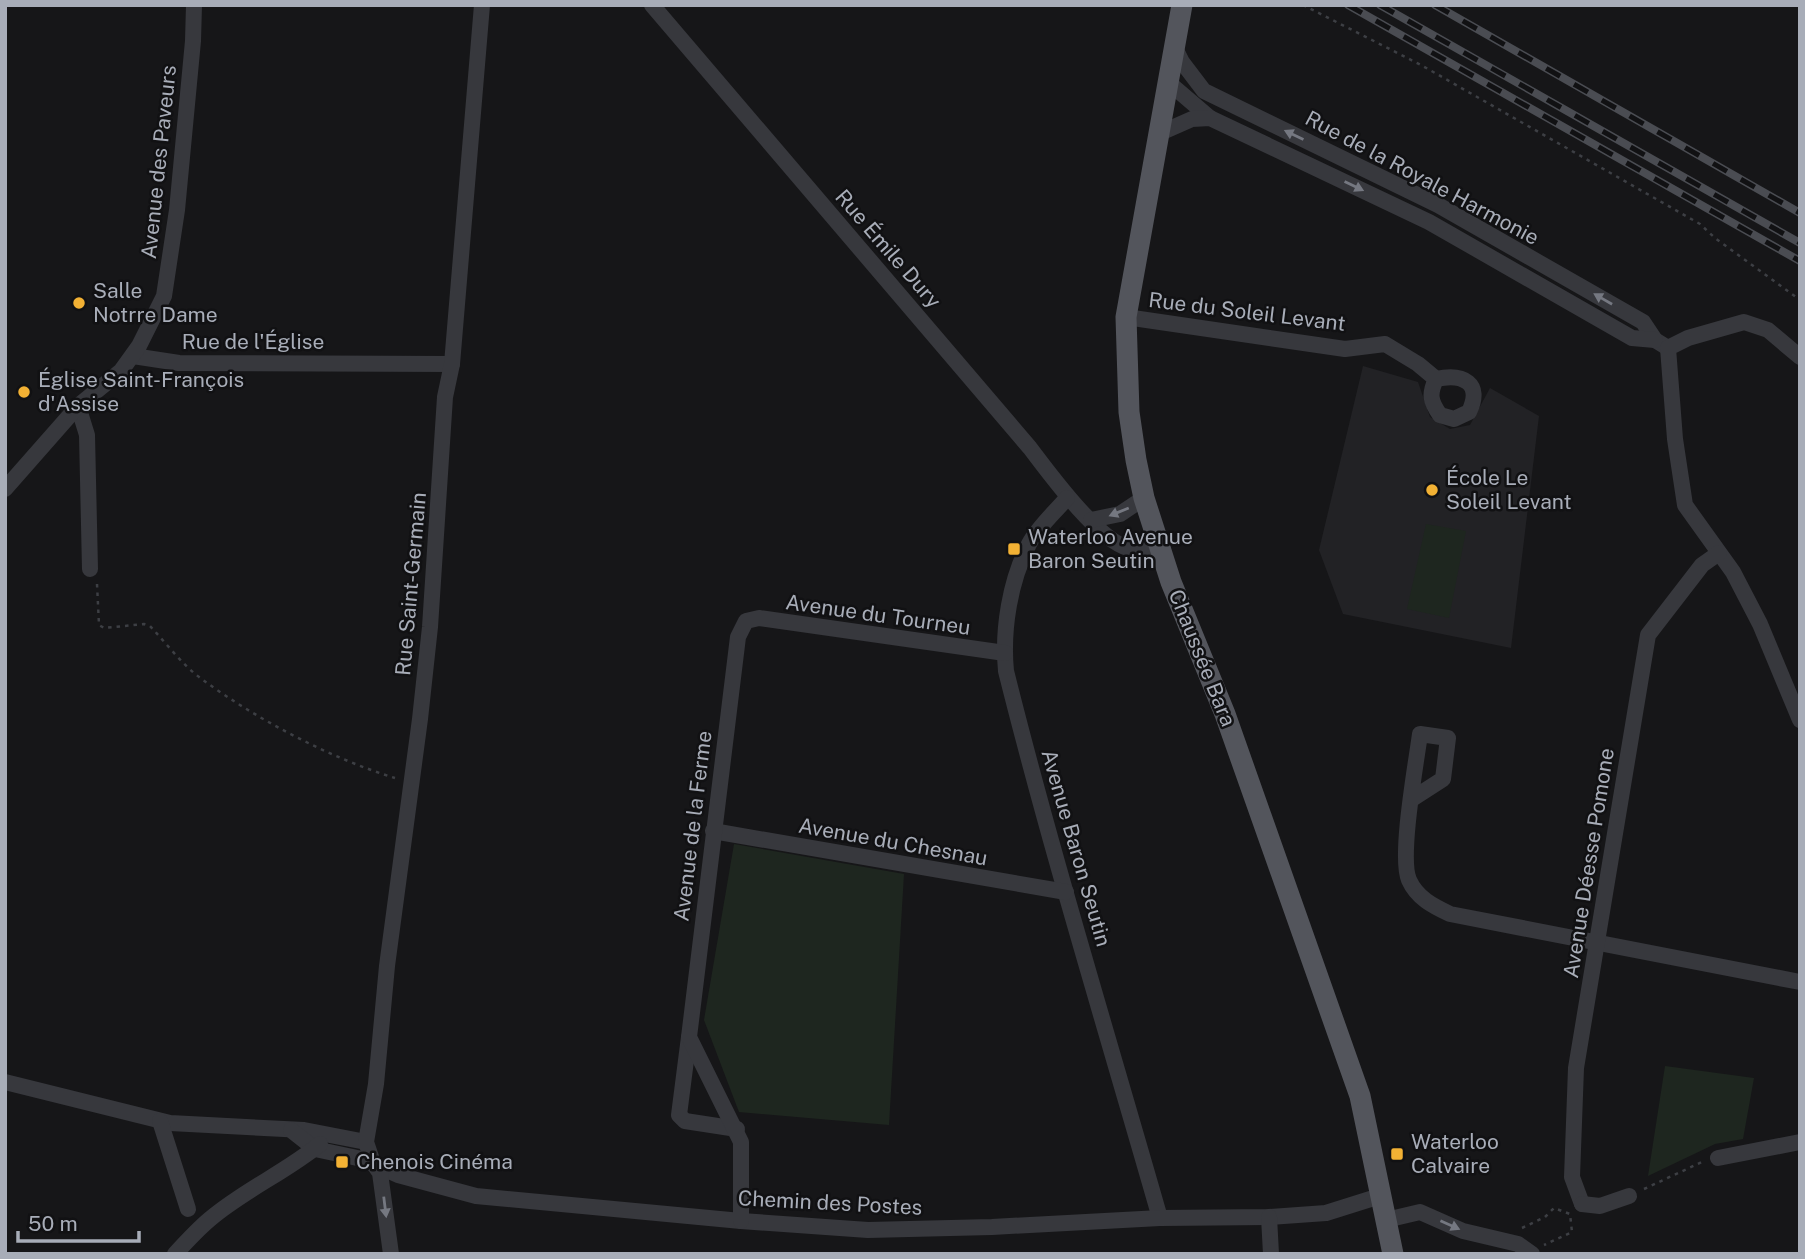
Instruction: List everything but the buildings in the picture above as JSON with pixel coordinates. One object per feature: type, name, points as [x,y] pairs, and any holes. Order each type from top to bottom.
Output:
[{"type":"main road","name":"Chaussée Bara","points":[[1182,5],[1126,317],[1129,412],[1144,498],[1171,582],[1225,714],[1360,1096],[1393,1254]]},
{"type":"street","name":"Avenue des Paveurs","points":[[132,356],[159,309],[170,265],[193,40],[194,5]]},
{"type":"street","name":"Rue Saint-Germain","points":[[391,1254],[380,1173],[373,1163],[366,1142],[376,1084],[393,915],[413,784],[430,627],[445,397],[452,364],[482,5]]},
{"type":"street","name":"Rue Émile Dury","points":[[652,5],[1030,448],[1067,498],[1125,548],[1140,551],[1160,548]]},
{"type":"street","name":"Rue de la Royale Harmonie","points":[[1175,48],[1182,62],[1205,91],[1438,205],[1643,322],[1662,344]]},
{"type":"street","name":"Rue de la Royale Harmonie","points":[[1168,82],[1210,118],[1429,222],[1632,338],[1662,344]]},
{"type":"street","points":[[1158,135],[1192,119],[1210,118]]},
{"type":"street","name":"Rue du Soleil Levant","points":[[1126,317],[1345,349],[1385,344],[1418,364],[1436,379]]},
{"type":"street","points":[[1800,357],[1768,330],[1744,322],[1662,344],[1685,505],[1732,572],[1760,624],[1800,720]]},
{"type":"street","name":"Rue de l'Église","points":[[132,356],[178,363],[452,364]]},
{"type":"street","points":[[5,489],[13,469],[78,406],[121,371],[132,356]]},
{"type":"street","points":[[78,406],[87,435],[90,569]]},
{"type":"street","name":"Avenue Baron Seutin","points":[[1067,498],[1030,541],[1015,579],[1005,653],[1010,687],[1066,892],[1160,1219]]},
{"type":"street","points":[[1091,520],[1120,514],[1144,498]]},
{"type":"street","name":"Avenue Déesse Pomone","points":[[1576,1209],[1572,1177],[1576,1068],[1648,635],[1702,565],[1719,553]]},
{"type":"street","name":"Avenue du Tourneu","points":[[746,621],[759,618],[1005,653]]},
{"type":"street","name":"Avenue de la Ferme","points":[[737,1129],[685,1121],[679,1115],[738,637],[746,621]]},
{"type":"street","points":[[1412,799],[1404,858],[1408,878],[1417,893],[1430,904],[1450,914],[1800,982]]},
{"type":"street","name":"Avenue du Chesnau","points":[[713,831],[1066,892]]},
{"type":"street","points":[[689,1037],[737,1129],[743,1157],[741,1221]]},
{"type":"street","points":[[5,1083],[160,1121],[304,1130],[366,1142]]},
{"type":"street","points":[[160,1121],[188,1209]]},
{"type":"street","name":"Chemin des Postes","points":[[291,1130],[315,1149],[373,1163],[398,1175],[476,1196],[868,1230],[1269,1217],[1325,1213],[1380,1196]]},
{"type":"street","points":[[175,1254],[211,1218],[289,1168],[331,1135]]},
{"type":"street","points":[[1718,1158],[1800,1142]]},
{"type":"street","points":[[1576,1209],[1600,1206],[1629,1196]]},
{"type":"street","points":[[1385,1220],[1420,1212],[1463,1231],[1528,1245]]},
{"type":"street","points":[[1269,1217],[1271,1254]]},
{"type":"path","points":[[1303,5],[1421,65],[1700,225],[1800,300]]},
{"type":"path","points":[[90,569],[97,583],[99,625],[104,628],[144,624],[150,626],[202,680],[244,706],[302,739],[375,772],[413,784]]},
{"type":"path","points":[[1629,1196],[1678,1171],[1718,1158]]},
{"type":"path","points":[[1554,1208],[1576,1209],[1572,1232],[1528,1245],[1521,1228],[1525,1225],[1545,1217],[1554,1208]]},
{"type":"shaded area","name":"École Le Soleil Levant","points":[[1363,366],[1418,382],[1430,417],[1450,429],[1470,425],[1490,388],[1539,416],[1511,648],[1343,614],[1319,550]]},
{"type":"shaded area","points":[[1426,524],[1466,531],[1449,618],[1407,609]]},
{"type":"shaded area","points":[[734,844],[904,874],[889,1125],[739,1112],[704,1020]]},
{"type":"shaded area","points":[[1665,1066],[1754,1078],[1743,1139],[1715,1144],[1648,1176]]},
{"type":"railway","points":[[1348,5],[1800,261]]},
{"type":"railway","points":[[1380,5],[1800,243]]},
{"type":"railway","points":[[1435,5],[1800,213]]},
{"type":"place","name":"Salle Notrre Dame","points":[[79,303]]},
{"type":"place","name":"Église Saint-François d'Assise","points":[[24,392]]},
{"type":"place","name":"École Le Soleil Levant","points":[[1432,490]]},
{"type":"place","name":"Waterloo Avenue Baron Seutin","points":[[1014,549]]},
{"type":"place","name":"Waterloo Calvaire","points":[[1397,1154]]},
{"type":"place","name":"Chenois Cinéma","points":[[342,1162]]}]
